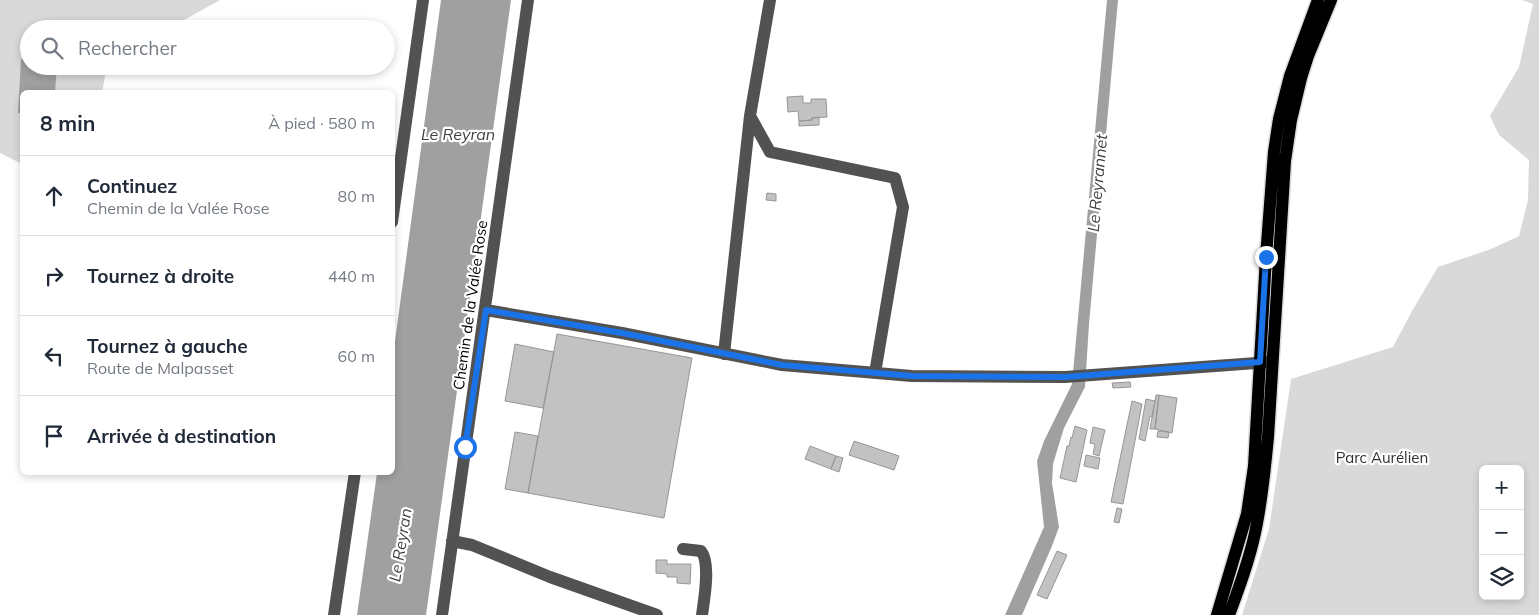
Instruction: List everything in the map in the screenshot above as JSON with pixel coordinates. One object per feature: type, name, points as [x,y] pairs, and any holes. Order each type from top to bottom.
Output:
[{"type":"main road","points":[[1267,362],[1274,152],[1278,119],[1290,76],[1318,0]]},
{"type":"main road","points":[[1217,615],[1247,514],[1265,383],[1285,161],[1291,120],[1308,56],[1331,0]]},
{"type":"main road","points":[[1229,615],[1245,571],[1255,533],[1265,479],[1265,383]]},
{"type":"street","points":[[395,201],[423,0]]},
{"type":"street","name":"Chemin de la Valée Rose","points":[[442,615],[528,0]]},
{"type":"street","points":[[724,354],[750,116],[770,0]]},
{"type":"street","points":[[750,116],[770,152],[895,178],[904,207],[875,373]]},
{"type":"street","points":[[486,310],[622,333],[782,365],[912,376],[1065,377],[1267,362]]},
{"type":"street","points":[[334,615],[355,475]]},
{"type":"street","points":[[452,541],[476,547],[550,577],[657,615]]},
{"type":"street","points":[[683,549],[702,551],[705,558],[706,578],[702,615]]},
{"type":"green space","points":[[0,0],[220,0],[184,20],[20,20],[20,75],[105,75],[102,90],[20,90],[20,163],[0,153]]},
{"type":"green space","name":"Parc Aurélien","points":[[1522,0],[1539,0],[1539,615],[1242,615],[1269,529],[1291,379],[1393,347],[1438,267],[1491,249],[1519,236],[1528,200],[1529,160],[1499,135],[1490,116],[1519,67],[1533,4]]},
{"type":"water","name":"Le Reyran","points":[[441,0],[511,0],[426,615],[357,615],[377,475],[395,475],[395,341]]},
{"type":"water","name":"Le Reyrannet","points":[[1107,0],[1118,0],[1085,387],[1064,428],[1053,464],[1052,483],[1059,527],[1022,615],[1005,615],[1044,527],[1037,461],[1044,441],[1072,384]]},
{"type":"water","points":[[20,75],[56,75],[55,90],[20,90],[20,113],[18,113]]},
{"type":"building","points":[[803,96],[803,103],[811,103],[811,99],[826,99],[827,117],[799,121],[798,111],[788,112],[787,97]]},
{"type":"building","points":[[819,117],[819,125],[799,126],[799,121],[812,120],[812,118]]},
{"type":"building","points":[[767,193],[776,194],[776,201],[766,200]]},
{"type":"building","points":[[557,334],[692,358],[664,518],[528,493]]},
{"type":"building","points":[[515,344],[554,352],[543,408],[505,401]]},
{"type":"building","points":[[1130,382],[1131,387],[1113,388],[1112,383]]},
{"type":"building","points":[[1156,395],[1159,395],[1155,429],[1150,429]]},
{"type":"building","points":[[1159,395],[1177,398],[1172,433],[1155,429]]},
{"type":"building","points":[[1146,399],[1155,401],[1145,441],[1139,439]]},
{"type":"building","points":[[1132,401],[1142,404],[1123,504],[1111,502]]},
{"type":"building","points":[[1075,426],[1087,430],[1076,482],[1060,478],[1067,446],[1069,446]]},
{"type":"building","points":[[1093,427],[1105,430],[1099,456],[1093,454],[1095,444],[1090,443]]},
{"type":"building","points":[[1158,431],[1169,432],[1168,438],[1157,437]]},
{"type":"building","points":[[515,432],[538,436],[528,493],[505,489]]},
{"type":"building","points":[[854,441],[899,456],[894,470],[849,455]]},
{"type":"building","points":[[810,446],[836,456],[831,469],[805,459]]},
{"type":"building","points":[[1086,455],[1100,458],[1098,469],[1084,466]]},
{"type":"building","points":[[836,456],[843,458],[839,472],[831,469]]},
{"type":"building","points":[[1117,508],[1122,509],[1119,523],[1114,522]]},
{"type":"building","points":[[1057,551],[1067,555],[1047,599],[1037,595]]},
{"type":"building","points":[[656,560],[667,560],[667,564],[691,564],[690,584],[677,583],[677,577],[667,577],[667,574],[656,573]]},
{"type":"route","points":[[465,447],[486,310],[622,333],[782,365],[912,376],[1065,377],[1260,362],[1266,257]]}]
